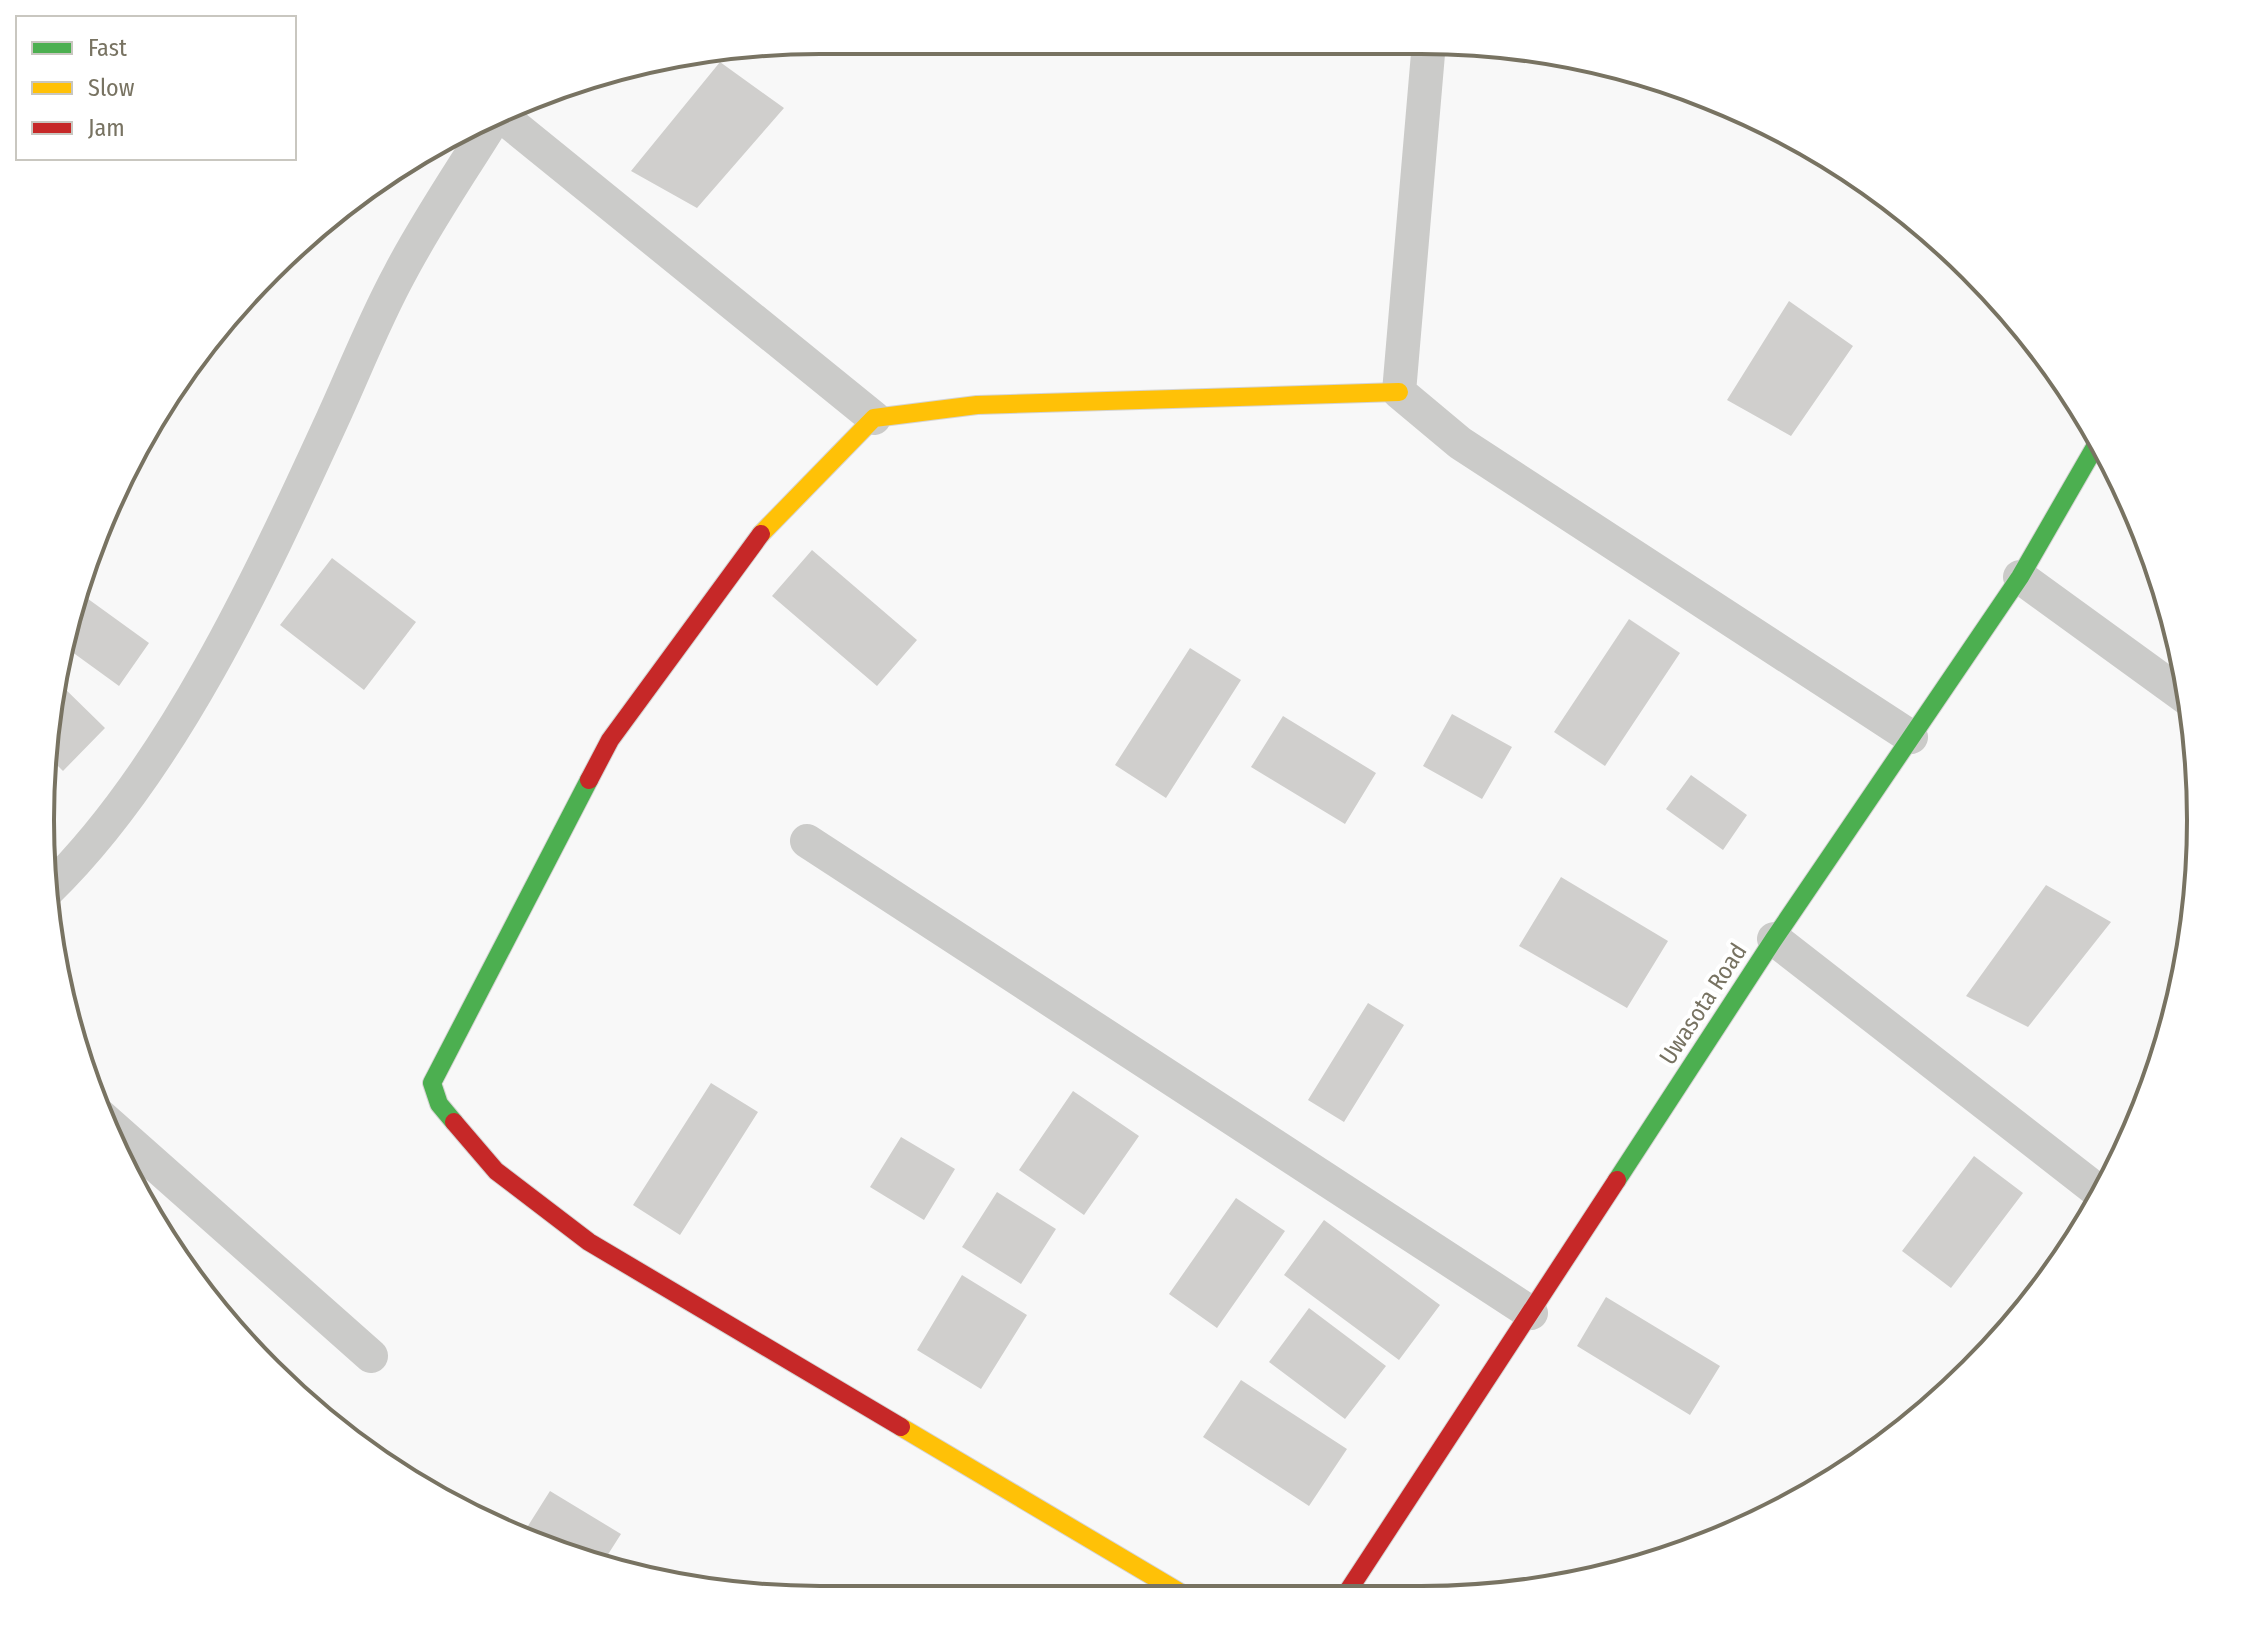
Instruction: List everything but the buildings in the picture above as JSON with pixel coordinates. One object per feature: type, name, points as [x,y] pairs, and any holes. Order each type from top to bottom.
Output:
[{"type":"street","points":[[1399,392],[1428,54]]},
{"type":"street","points":[[508,121],[874,418]]},
{"type":"street","points":[[57,881],[85,854],[165,742],[225,636],[301,488],[398,275],[487,130]]},
{"type":"street","points":[[1169,1586],[589,1242],[496,1171],[439,1104],[432,1083],[610,740],[763,531],[874,418],[977,405],[1399,392],[1460,443],[1911,737]]},
{"type":"street","name":"Uwasota Road","points":[[1351,1586],[1774,939],[2020,577],[2092,452]]},
{"type":"street","points":[[2020,577],[2175,690]]},
{"type":"street","points":[[807,841],[1531,1313]]},
{"type":"street","points":[[1774,939],[2093,1187]]},
{"type":"street","points":[[122,1136],[371,1356]]},
{"type":"traffic: fast","points":[[1617,1180],[1774,939],[2020,577],[2092,452]]},
{"type":"traffic: fast","points":[[454,1122],[439,1104],[432,1083],[589,780]]},
{"type":"traffic: slow","points":[[761,534],[874,418],[977,405],[1399,392]]},
{"type":"traffic: slow","points":[[901,1427],[1169,1586]]},
{"type":"traffic: jam","points":[[589,780],[610,740],[761,534]]},
{"type":"traffic: jam","points":[[454,1122],[496,1171],[589,1242],[901,1427]]},
{"type":"traffic: jam","points":[[1351,1586],[1617,1180]]}]
